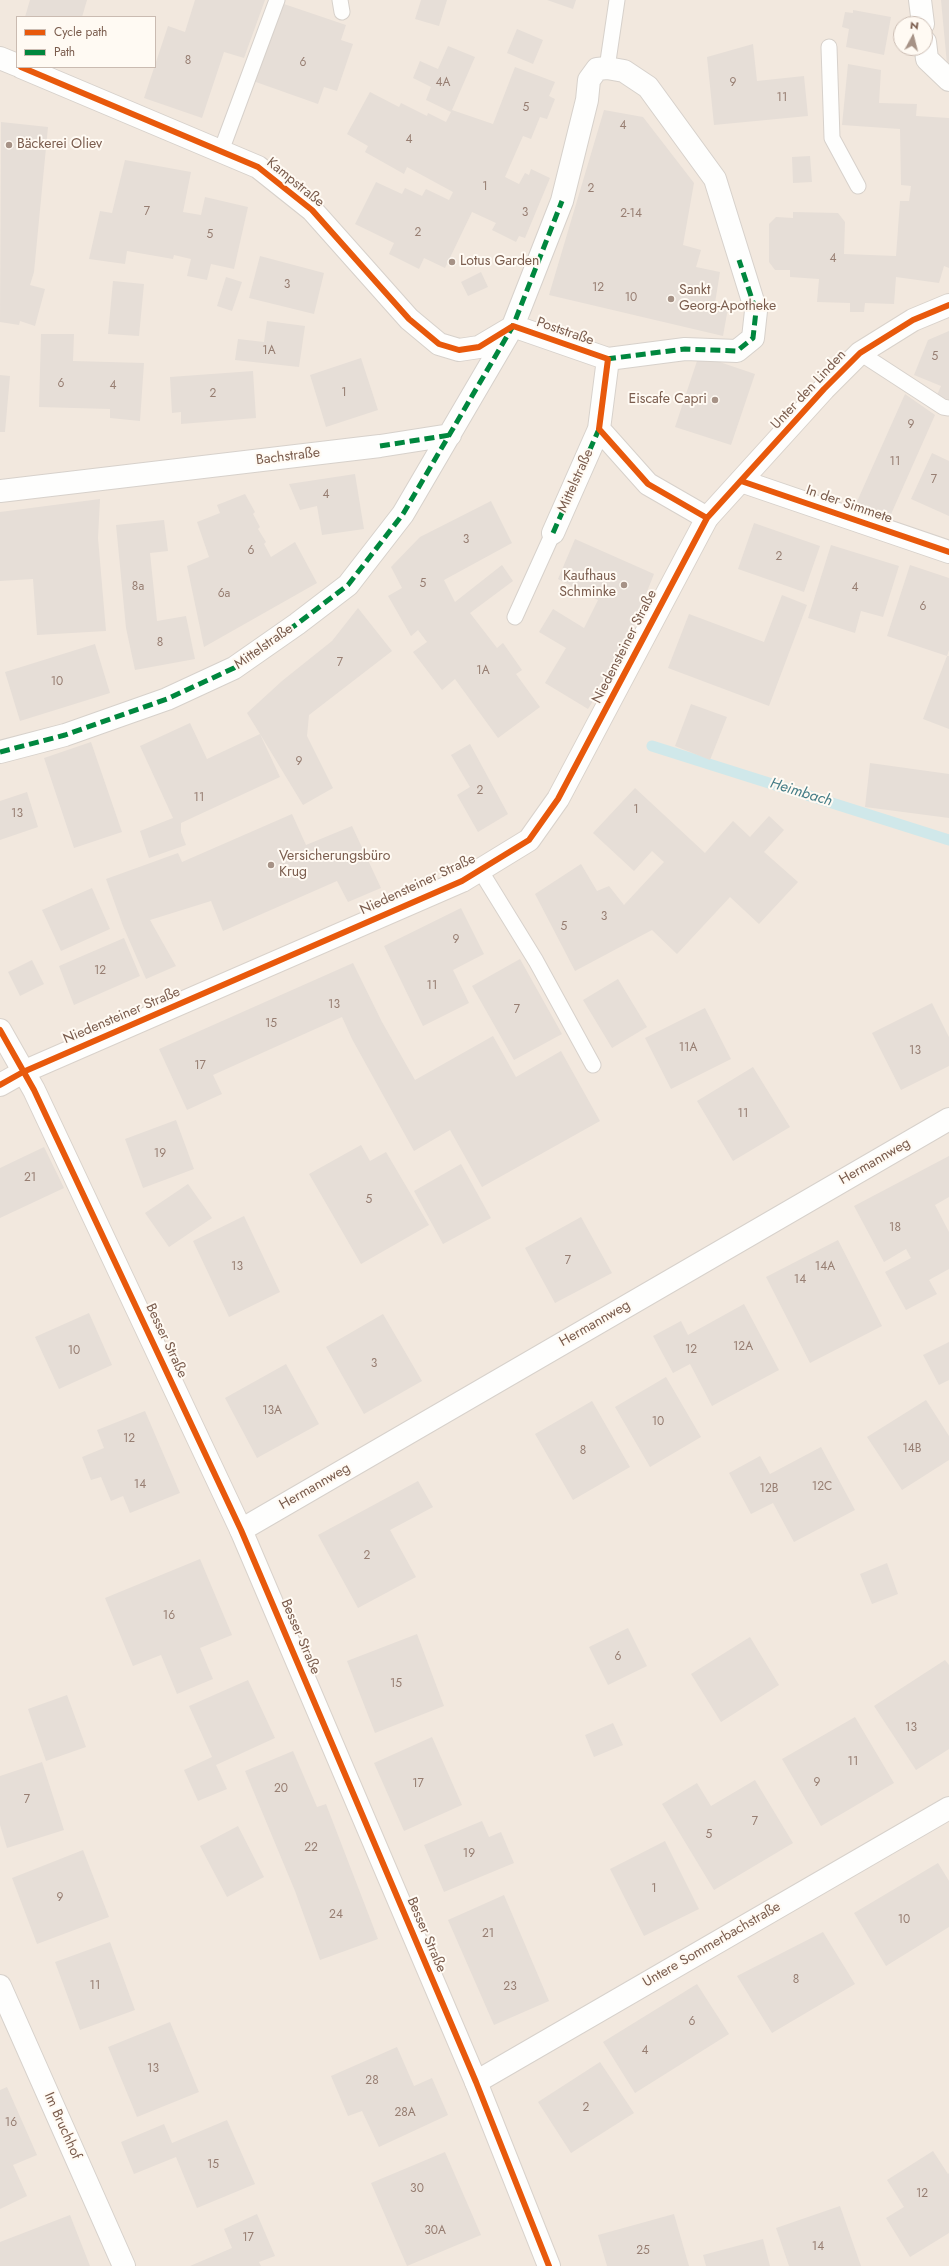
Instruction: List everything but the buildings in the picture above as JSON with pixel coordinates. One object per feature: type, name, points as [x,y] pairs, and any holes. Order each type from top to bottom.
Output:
[{"type":"street","points":[[920,0],[922,16]]},
{"type":"street","points":[[927,56],[927,59],[949,80]]},
{"type":"street","points":[[0,58],[16,65]]},
{"type":"street","name":"Kampstraße","points":[[23,68],[258,167],[312,210],[409,319],[439,344],[459,350],[479,347],[514,326]]},
{"type":"street","name":"Poststraße","points":[[607,68],[624,71],[648,87],[715,179],[756,311],[753,338],[737,351],[685,349],[608,360],[514,326],[562,200],[587,100],[589,80],[597,70],[607,68]]},
{"type":"street","name":"Unter den Linden","points":[[707,518],[824,389],[860,353],[913,320],[949,305]]},
{"type":"street","points":[[450,435],[514,326]]},
{"type":"street","name":"Mittelstraße","points":[[553,533],[599,429],[608,360]]},
{"type":"street","name":"Mittelstraße","points":[[599,429],[648,484],[707,518]]},
{"type":"street","name":"Mittelstraße","points":[[0,752],[66,735],[167,700],[234,668],[297,624],[348,584],[403,514],[450,435]]},
{"type":"street","name":"Bachstraße","points":[[0,491],[380,446],[450,435]]},
{"type":"street","name":"In der Simmete","points":[[741,481],[949,552]]},
{"type":"street","name":"Niedensteiner Straße","points":[[0,1085],[23,1072],[462,881],[529,840],[558,799],[707,518]]},
{"type":"street","name":"Besser Straße","points":[[0,1030],[41,1105],[241,1530],[476,2082],[549,2266]]},
{"type":"street","name":"Hermannweg","points":[[241,1530],[949,1119]]},
{"type":"street","name":"Untere Sommerbachstraße","points":[[476,2082],[949,1808]]},
{"type":"street","name":"Im Bruchhof","points":[[0,1986],[124,2266]]},
{"type":"lane","points":[[221,152],[277,0]]},
{"type":"lane","points":[[607,68],[617,0]]},
{"type":"lane","points":[[829,47],[832,138],[858,186]]},
{"type":"lane","points":[[860,353],[943,407],[949,408]]},
{"type":"lane","points":[[515,617],[553,533]]},
{"type":"lane","points":[[480,870],[536,961],[593,1065]]},
{"type":"shaded area","points":[[0,0],[949,0],[949,2266],[0,2266]]},
{"type":"waterway","name":"Heimbach","points":[[652,746],[949,840]]},
{"type":"marked path","points":[[0,752],[65,735],[167,699],[234,668],[297,624],[348,585],[403,514],[513,326],[562,201]]},
{"type":"marked path","points":[[606,359],[685,349],[737,351],[753,338],[756,311],[739,260]]},
{"type":"marked path","points":[[553,533],[599,429]]},
{"type":"marked path","points":[[380,446],[450,435]]},
{"type":"cycle path","points":[[23,68],[258,167],[312,210],[409,319],[439,344],[459,350],[479,347],[513,326],[608,359],[599,429],[648,484],[707,518]]},
{"type":"cycle path","points":[[0,1085],[23,1072],[462,881],[529,840],[558,799],[707,518],[824,389],[860,353],[913,320],[949,305]]},
{"type":"cycle path","points":[[741,481],[949,552]]},
{"type":"cycle path","points":[[0,1030],[34,1090],[241,1530],[476,2082],[549,2266]]},
{"type":"place","name":"Bäckerei Oliev","points":[[9,145]]},
{"type":"place","name":"Lotus Garden","points":[[452,262]]},
{"type":"place","name":"Sankt Georg-Apotheke","points":[[671,299]]},
{"type":"place","name":"Eiscafe Capri","points":[[715,400]]},
{"type":"place","name":"Kaufhaus Schminke","points":[[624,585]]},
{"type":"place","name":"Versicherungsbüro Krug","points":[[271,865]]}]
